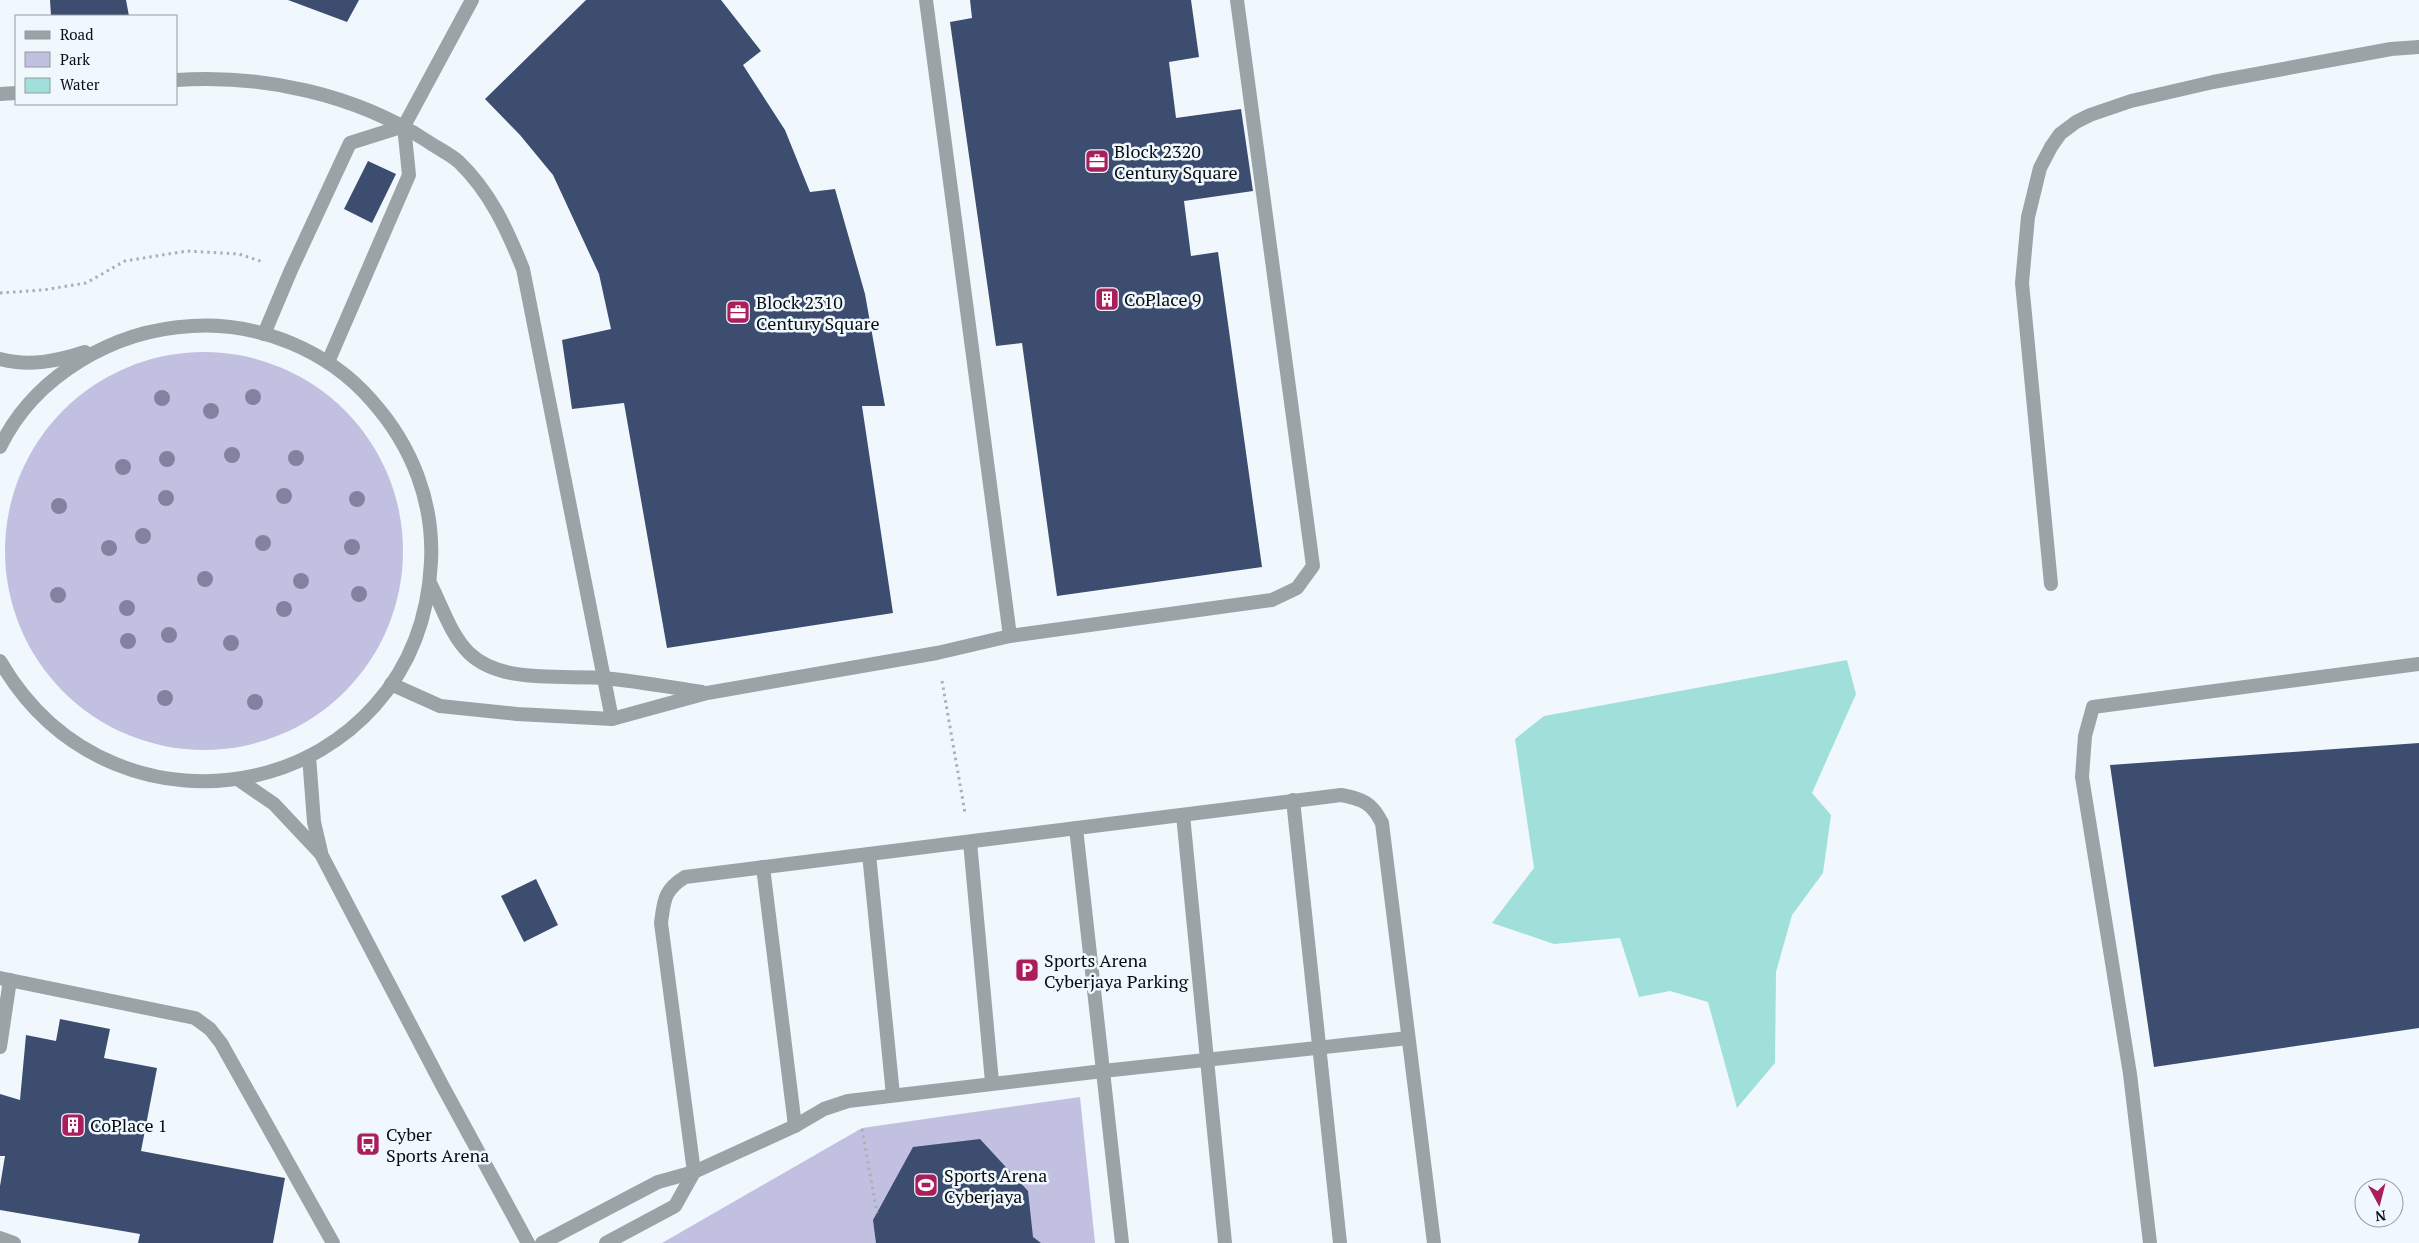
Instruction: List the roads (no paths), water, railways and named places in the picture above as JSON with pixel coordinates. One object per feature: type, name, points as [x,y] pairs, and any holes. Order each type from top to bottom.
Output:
[{"type":"street","points":[[328,362],[409,175],[404,126],[472,0]]},
{"type":"street","points":[[926,0],[1010,636]]},
{"type":"street","points":[[391,684],[440,706],[518,714],[612,719],[707,692],[937,654],[1010,636],[1272,600],[1297,588],[1313,566],[1237,0]]},
{"type":"street","points":[[2051,584],[2022,283],[2028,217],[2040,168],[2051,147],[2060,134],[2090,114],[2132,101],[2213,82],[2391,50],[2419,47]]},
{"type":"street","points":[[178,80],[274,83],[352,103],[404,126],[458,160],[479,184],[504,223],[523,269],[612,719]]},
{"type":"street","points":[[0,94],[15,92]]},
{"type":"street","points":[[264,334],[291,270],[350,143],[404,126]]},
{"type":"street","points":[[0,359],[34,363],[58,360],[144,333],[174,327],[204,325],[235,327],[264,334],[297,346],[328,362],[361,388],[390,421],[411,458],[426,498],[432,541],[430,584],[423,619],[410,653],[391,684],[368,712],[340,737],[309,756],[275,771],[239,780],[203,783],[166,780],[131,771],[97,757],[66,737],[38,714],[14,686],[0,661]]},
{"type":"street","points":[[0,447],[24,409],[50,382],[81,360],[114,343]]},
{"type":"street","points":[[430,584],[452,631],[468,652],[485,666],[510,674],[605,678],[707,692]]},
{"type":"street","points":[[2150,1243],[2130,1074],[2082,777],[2085,736],[2093,707],[2419,664]]},
{"type":"street","points":[[309,756],[314,822],[321,854],[442,1085],[528,1243]]},
{"type":"street","points":[[239,780],[274,804],[321,854]]},
{"type":"street","points":[[606,1243],[675,1206],[694,1172],[661,923],[664,897],[673,884],[685,877],[1342,794],[1359,798],[1374,808],[1382,823],[1434,1243]]},
{"type":"street","points":[[1293,800],[1340,1243]]},
{"type":"street","points":[[1184,815],[1225,1243]]},
{"type":"street","points":[[1076,828],[1122,1243]]},
{"type":"street","points":[[970,842],[992,1082]]},
{"type":"street","points":[[869,854],[892,1095]]},
{"type":"street","points":[[763,867],[795,1126]]},
{"type":"street","points":[[0,1047],[5,979],[195,1018],[210,1029],[221,1043],[333,1243]]},
{"type":"street","points":[[542,1243],[658,1182],[694,1172],[795,1126],[824,1110],[848,1101],[992,1082],[1408,1038]]},
{"type":"street","points":[[0,1238],[14,1243]]},
{"type":"water","points":[[1847,660],[1856,694],[1812,793],[1831,815],[1823,873],[1792,915],[1776,972],[1775,1063],[1737,1108],[1708,1002],[1670,991],[1639,997],[1620,938],[1554,944],[1492,923],[1534,868],[1515,739],[1544,716]]},
{"type":"place","name":"Block 2320 Century Square","points":[[1097,161]]},
{"type":"place","name":"CoPlace 9","points":[[1107,299]]},
{"type":"place","name":"Block 2310 Century Square","points":[[738,312]]},
{"type":"place","name":"Sports Arena Cyberjaya Parking","points":[[1027,970]]},
{"type":"place","name":"CoPlace 1","points":[[73,1125]]},
{"type":"place","name":"Cyber Sports Arena","points":[[368,1144]]},
{"type":"place","name":"Sports Arena Cyberjaya","points":[[926,1185]]}]
